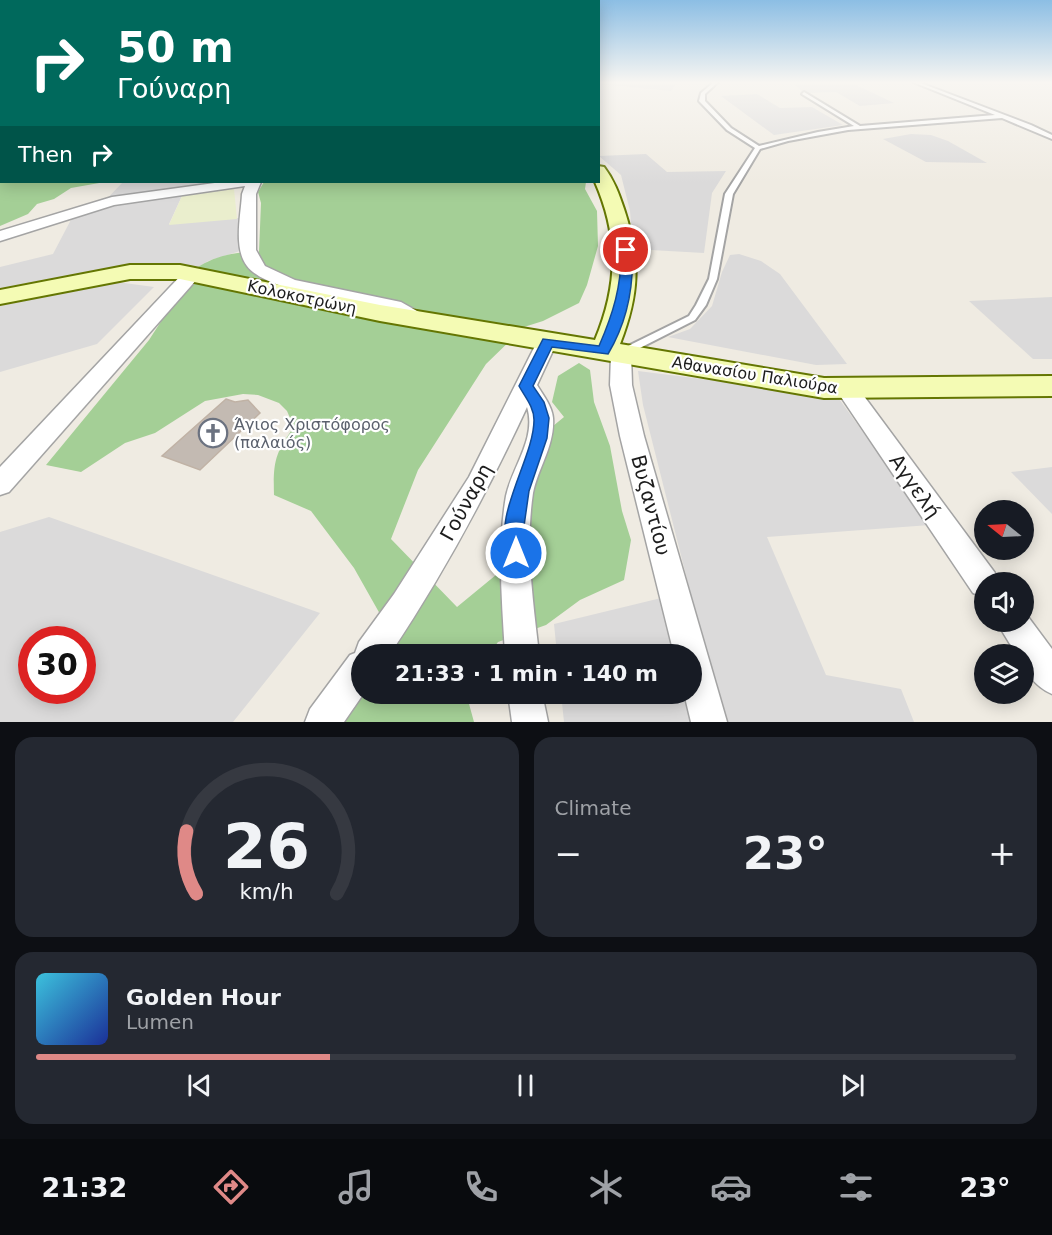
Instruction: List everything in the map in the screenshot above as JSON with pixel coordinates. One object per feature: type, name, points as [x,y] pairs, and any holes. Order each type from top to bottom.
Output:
[{"type":"street","points":[[600,174],[606,182],[616,210],[626,250],[627,272],[612,352]]},
{"type":"street","points":[[0,236],[112,201],[241,183]]},
{"type":"street","points":[[254,183],[249,194],[248,250],[252,263],[259,270],[290,284],[394,306],[417,319]]},
{"type":"street","name":"Κολοκοτρώνη","points":[[0,297],[130,272],[158,270],[192,274],[417,319],[612,352]]},
{"type":"street","points":[[0,484],[192,274]]},
{"type":"street","name":"Γούναρη","points":[[378,644],[405,605],[478,484],[547,342]]},
{"type":"street","name":"Αθανασίου Παλιούρα","points":[[612,352],[799,384],[847,389],[1052,386]]},
{"type":"street","name":"Βυζαντίου","points":[[612,352],[632,436],[688,644]]},
{"type":"street","points":[[521,644],[514,533],[520,491],[539,438],[542,418],[537,402],[526,386]]},
{"type":"street","name":"Αγγελή","points":[[847,389],[976,572]]},
{"type":"street","points":[[1020,632],[1052,677]]},
{"type":"street","points":[[323,722],[351,683]]},
{"type":"street","name":"Βυζαντίου","points":[[702,696],[709,722]]},
{"type":"street","points":[[527,704],[530,722]]},
{"type":"lane","points":[[716,116],[729,129],[758,148]]},
{"type":"lane","points":[[840,116],[860,128]]},
{"type":"lane","points":[[612,352],[673,329],[692,318],[713,279],[729,194],[758,148],[800,137],[860,128],[1003,116],[1052,137]]},
{"type":"shaded area","points":[[748,116],[827,116],[843,125],[774,135]]},
{"type":"shaded area","points":[[911,134],[931,135],[948,141],[987,163],[926,162],[883,139]]},
{"type":"shaded area","points":[[646,154],[667,172],[726,171],[712,193],[704,253],[633,249],[630,211],[621,175],[600,156]]},
{"type":"shaded area","points":[[122,183],[216,183],[186,187],[169,224],[239,218],[240,251],[208,261],[196,268],[156,264],[130,265],[0,288],[0,267],[53,254],[75,212],[99,207]]},
{"type":"shaded area","points":[[739,254],[761,261],[780,274],[847,364],[816,365],[668,337],[690,329],[712,306],[722,272],[730,255]]},
{"type":"shaded area","points":[[117,282],[154,287],[97,344],[0,372],[0,306]]},
{"type":"shaded area","points":[[1052,297],[1052,359],[1033,359],[969,301]]},
{"type":"shaded area","points":[[638,371],[837,396],[930,525],[767,537],[826,675],[901,689],[914,722],[564,722],[562,704],[702,704],[702,644],[556,644],[554,624],[690,591],[643,405]]},
{"type":"shaded area","points":[[1052,467],[1052,514],[1011,472]]},
{"type":"shaded area","points":[[49,517],[320,613],[233,722],[0,722],[0,532]]},
{"type":"green space","points":[[0,183],[99,183],[71,188],[54,199],[37,204],[28,214],[0,226]]},
{"type":"green space","points":[[263,183],[586,183],[585,189],[597,211],[598,246],[587,285],[579,303],[543,321],[524,327],[486,364],[418,470],[391,539],[457,607],[502,570],[547,431],[564,417],[552,402],[558,376],[579,363],[590,370],[594,402],[610,446],[622,511],[631,540],[624,580],[580,600],[546,625],[496,644],[380,644],[389,630],[354,568],[311,511],[274,495],[276,458],[294,427],[287,411],[279,403],[258,395],[243,394],[205,401],[155,433],[125,443],[81,472],[46,465],[149,340],[171,306],[199,279],[196,268],[226,255],[259,252],[261,203],[258,192]]},
{"type":"green space","points":[[234,189],[237,219],[169,225],[182,196]]},
{"type":"green space","points":[[351,685],[351,704],[469,704],[474,722],[326,722]]},
{"type":"building","name":"Άγιος Χριστόφορος (παλαιός)","points":[[226,399],[235,402],[248,400],[260,413],[200,470],[162,456]]},
{"type":"place","name":"Άγιος Χριστόφορος (παλαιός)","points":[[213,433]]},
{"type":"route","points":[[516,553],[514,533],[520,491],[539,438],[542,418],[537,402],[526,386],[547,342],[604,351],[617,319],[624,293],[627,272],[626,250]]}]
